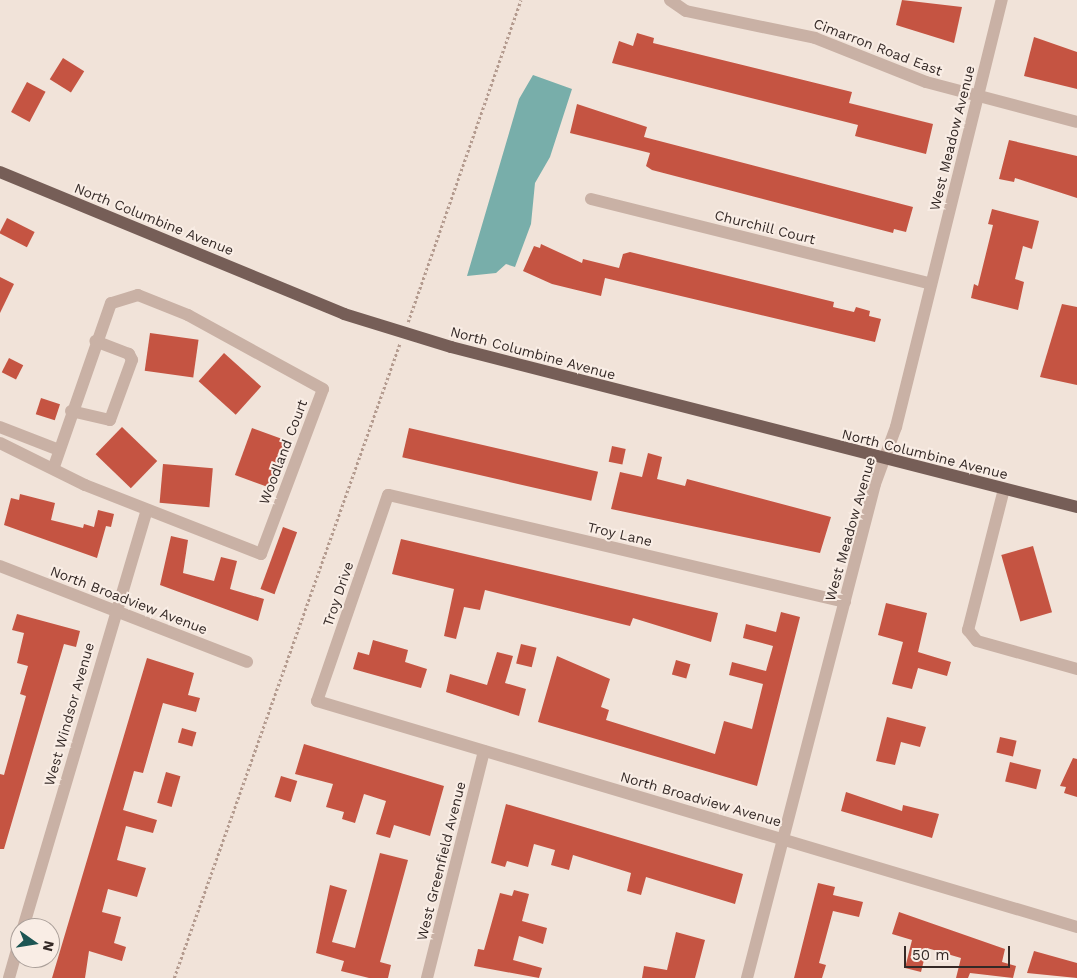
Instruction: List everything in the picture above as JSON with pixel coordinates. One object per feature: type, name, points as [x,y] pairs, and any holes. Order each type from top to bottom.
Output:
[{"type":"main road","name":"North Columbine Avenue","points":[[0,172],[344,314],[450,347],[1077,507]]},
{"type":"street","name":"Cimarron Road East","points":[[670,0],[686,11],[815,38],[978,98],[1077,122]]},
{"type":"street","name":"West Meadow Avenue","points":[[747,978],[845,602],[931,284],[1002,0]]},
{"type":"street","name":"Churchill Court","points":[[591,199],[931,284]]},
{"type":"street","name":"Woodland Court","points":[[138,295],[248,344],[323,390],[261,554],[147,510],[54,467],[71,411],[95,341],[111,303],[138,295]]},
{"type":"street","points":[[71,411],[110,420],[132,360],[129,354],[95,341]]},
{"type":"street","points":[[0,427],[59,450]]},
{"type":"street","points":[[0,443],[54,467]]},
{"type":"street","points":[[1004,489],[968,630],[977,641],[1077,669]]},
{"type":"street","name":"Troy Lane","points":[[388,495],[845,602]]},
{"type":"street","name":"Troy Drive","points":[[317,701],[388,495]]},
{"type":"street","name":"West Windsor Avenue","points":[[26,918],[114,612],[147,510]]},
{"type":"street","name":"North Broadview Avenue","points":[[0,566],[114,612],[247,662]]},
{"type":"street","name":"North Broadview Avenue","points":[[317,701],[1077,927]]},
{"type":"street","name":"West Greenfield Avenue","points":[[427,978],[484,751]]},
{"type":"path","points":[[406,328],[521,0]]},
{"type":"path","points":[[174,978],[402,337]]},
{"type":"water","points":[[533,75],[572,89],[550,157],[535,183],[531,224],[515,267],[506,264],[496,273],[467,276],[519,99]]},
{"type":"building","points":[[902,0],[962,7],[954,43],[896,25]]},
{"type":"building","points":[[637,33],[654,38],[653,43],[852,92],[849,103],[933,124],[926,154],[855,136],[858,125],[612,63],[619,41],[633,46]]},
{"type":"building","points":[[1034,37],[1077,52],[1077,89],[1024,76]]},
{"type":"building","points":[[63,58],[84,71],[71,92],[50,79]]},
{"type":"building","points":[[27,82],[46,92],[30,122],[11,112]]},
{"type":"building","points":[[577,104],[647,127],[644,137],[913,207],[906,232],[894,229],[893,233],[652,170],[646,166],[650,153],[570,133]]},
{"type":"building","points":[[1009,140],[1077,156],[1077,198],[1015,178],[1014,182],[999,179]]},
{"type":"building","points":[[992,209],[1039,221],[1032,249],[1023,246],[1015,279],[1024,282],[1018,310],[971,298],[974,284],[978,286],[993,225],[988,224]]},
{"type":"building","points":[[7,218],[35,232],[27,247],[0,234]]},
{"type":"building","points":[[541,244],[582,263],[583,259],[619,268],[623,254],[630,252],[834,302],[833,307],[854,312],[856,307],[870,311],[869,316],[881,319],[875,342],[605,278],[601,296],[552,284],[523,271],[534,246],[540,248]]},
{"type":"building","points":[[0,277],[14,284],[0,313]]},
{"type":"building","points":[[1062,304],[1077,307],[1077,385],[1040,377]]},
{"type":"building","points":[[150,333],[199,340],[193,377],[145,371]]},
{"type":"building","points":[[224,353],[261,386],[236,415],[199,381]]},
{"type":"building","points":[[9,358],[23,365],[16,380],[2,372]]},
{"type":"building","points":[[41,398],[60,404],[55,420],[36,414]]},
{"type":"building","points":[[122,427],[157,461],[131,488],[96,454]]},
{"type":"building","points":[[252,428],[288,441],[271,488],[235,475]]},
{"type":"building","points":[[409,428],[598,472],[591,501],[402,457]]},
{"type":"building","points":[[612,446],[626,449],[622,465],[609,462]]},
{"type":"building","points":[[648,453],[662,457],[657,479],[685,486],[687,479],[831,517],[820,553],[611,509],[620,472],[642,477]]},
{"type":"building","points":[[163,464],[213,468],[209,507],[160,503]]},
{"type":"building","points":[[20,494],[55,503],[51,520],[83,528],[84,524],[94,527],[98,510],[114,514],[111,527],[106,526],[97,558],[4,525],[11,498],[19,500]]},
{"type":"building","points":[[283,527],[297,532],[275,594],[260,589]]},
{"type":"building","points":[[171,536],[188,540],[183,573],[214,581],[221,557],[237,561],[230,589],[264,599],[258,621],[160,585]]},
{"type":"building","points":[[401,539],[718,613],[711,642],[633,618],[630,626],[485,590],[480,610],[464,607],[456,639],[444,636],[454,589],[392,574]]},
{"type":"building","points":[[1033,546],[1052,612],[1020,621],[1001,555]]},
{"type":"building","points":[[886,603],[927,613],[918,652],[951,662],[947,676],[918,668],[912,689],[892,684],[903,642],[878,635]]},
{"type":"building","points":[[781,612],[800,617],[757,786],[538,722],[557,656],[610,679],[601,707],[609,710],[606,720],[715,754],[724,721],[752,729],[763,684],[729,675],[732,662],[766,671],[773,646],[743,638],[746,624],[776,632]]},
{"type":"building","points":[[17,614],[80,631],[76,647],[64,644],[4,849],[0,849],[0,774],[4,775],[26,696],[20,694],[28,666],[17,663],[24,633],[12,630]]},
{"type":"building","points":[[373,640],[408,650],[405,662],[427,669],[421,688],[353,669],[358,652],[369,655]]},
{"type":"building","points":[[521,644],[537,648],[532,667],[516,663]]},
{"type":"building","points":[[497,652],[513,656],[505,683],[526,689],[519,716],[446,692],[450,674],[487,685]]},
{"type":"building","points":[[147,658],[194,673],[188,695],[200,698],[196,712],[163,703],[143,773],[134,771],[123,810],[157,820],[153,833],[126,826],[117,860],[146,868],[137,897],[108,889],[102,912],[121,917],[114,943],[126,947],[122,961],[89,951],[85,978],[52,978],[55,968],[60,968],[60,951]]},
{"type":"building","points":[[676,660],[690,664],[686,679],[672,674]]},
{"type":"building","points":[[887,717],[926,727],[920,747],[901,742],[895,765],[876,761]]},
{"type":"building","points":[[182,728],[196,732],[192,747],[178,742]]},
{"type":"building","points":[[1000,737],[1017,741],[1013,756],[996,753]]},
{"type":"building","points":[[304,744],[444,786],[430,836],[394,825],[390,838],[376,834],[386,801],[364,794],[355,823],[342,819],[344,812],[326,807],[333,784],[295,774]]},
{"type":"building","points":[[1073,758],[1077,759],[1077,797],[1064,793],[1066,787],[1060,786]]},
{"type":"building","points":[[1010,762],[1041,770],[1036,789],[1005,781]]},
{"type":"building","points":[[166,772],[180,776],[172,807],[157,803]]},
{"type":"building","points":[[281,776],[297,781],[291,802],[275,797]]},
{"type":"building","points":[[846,792],[902,811],[903,805],[939,814],[932,838],[841,811]]},
{"type":"building","points":[[506,804],[743,874],[735,904],[646,877],[641,895],[627,891],[631,873],[573,855],[569,870],[551,865],[555,850],[534,844],[528,867],[507,861],[505,867],[491,863]]},
{"type":"building","points":[[380,853],[408,860],[380,962],[391,965],[388,978],[369,978],[341,971],[344,961],[316,953],[330,885],[347,890],[332,942],[355,948]]},
{"type":"building","points":[[818,883],[835,887],[833,895],[863,902],[859,917],[833,911],[819,963],[826,965],[822,978],[794,978]]},
{"type":"building","points":[[514,890],[529,894],[522,921],[547,928],[543,944],[519,936],[513,960],[542,968],[539,978],[474,966],[478,949],[484,950],[500,893],[512,896]]},
{"type":"building","points":[[899,912],[1005,949],[1002,962],[1016,966],[1013,978],[970,973],[968,978],[956,978],[961,958],[927,948],[921,972],[905,968],[912,940],[892,934]]},
{"type":"building","points":[[676,932],[705,940],[695,978],[642,978],[644,966],[667,970]]},
{"type":"building","points":[[1034,951],[1077,963],[1077,978],[1027,973]]}]
